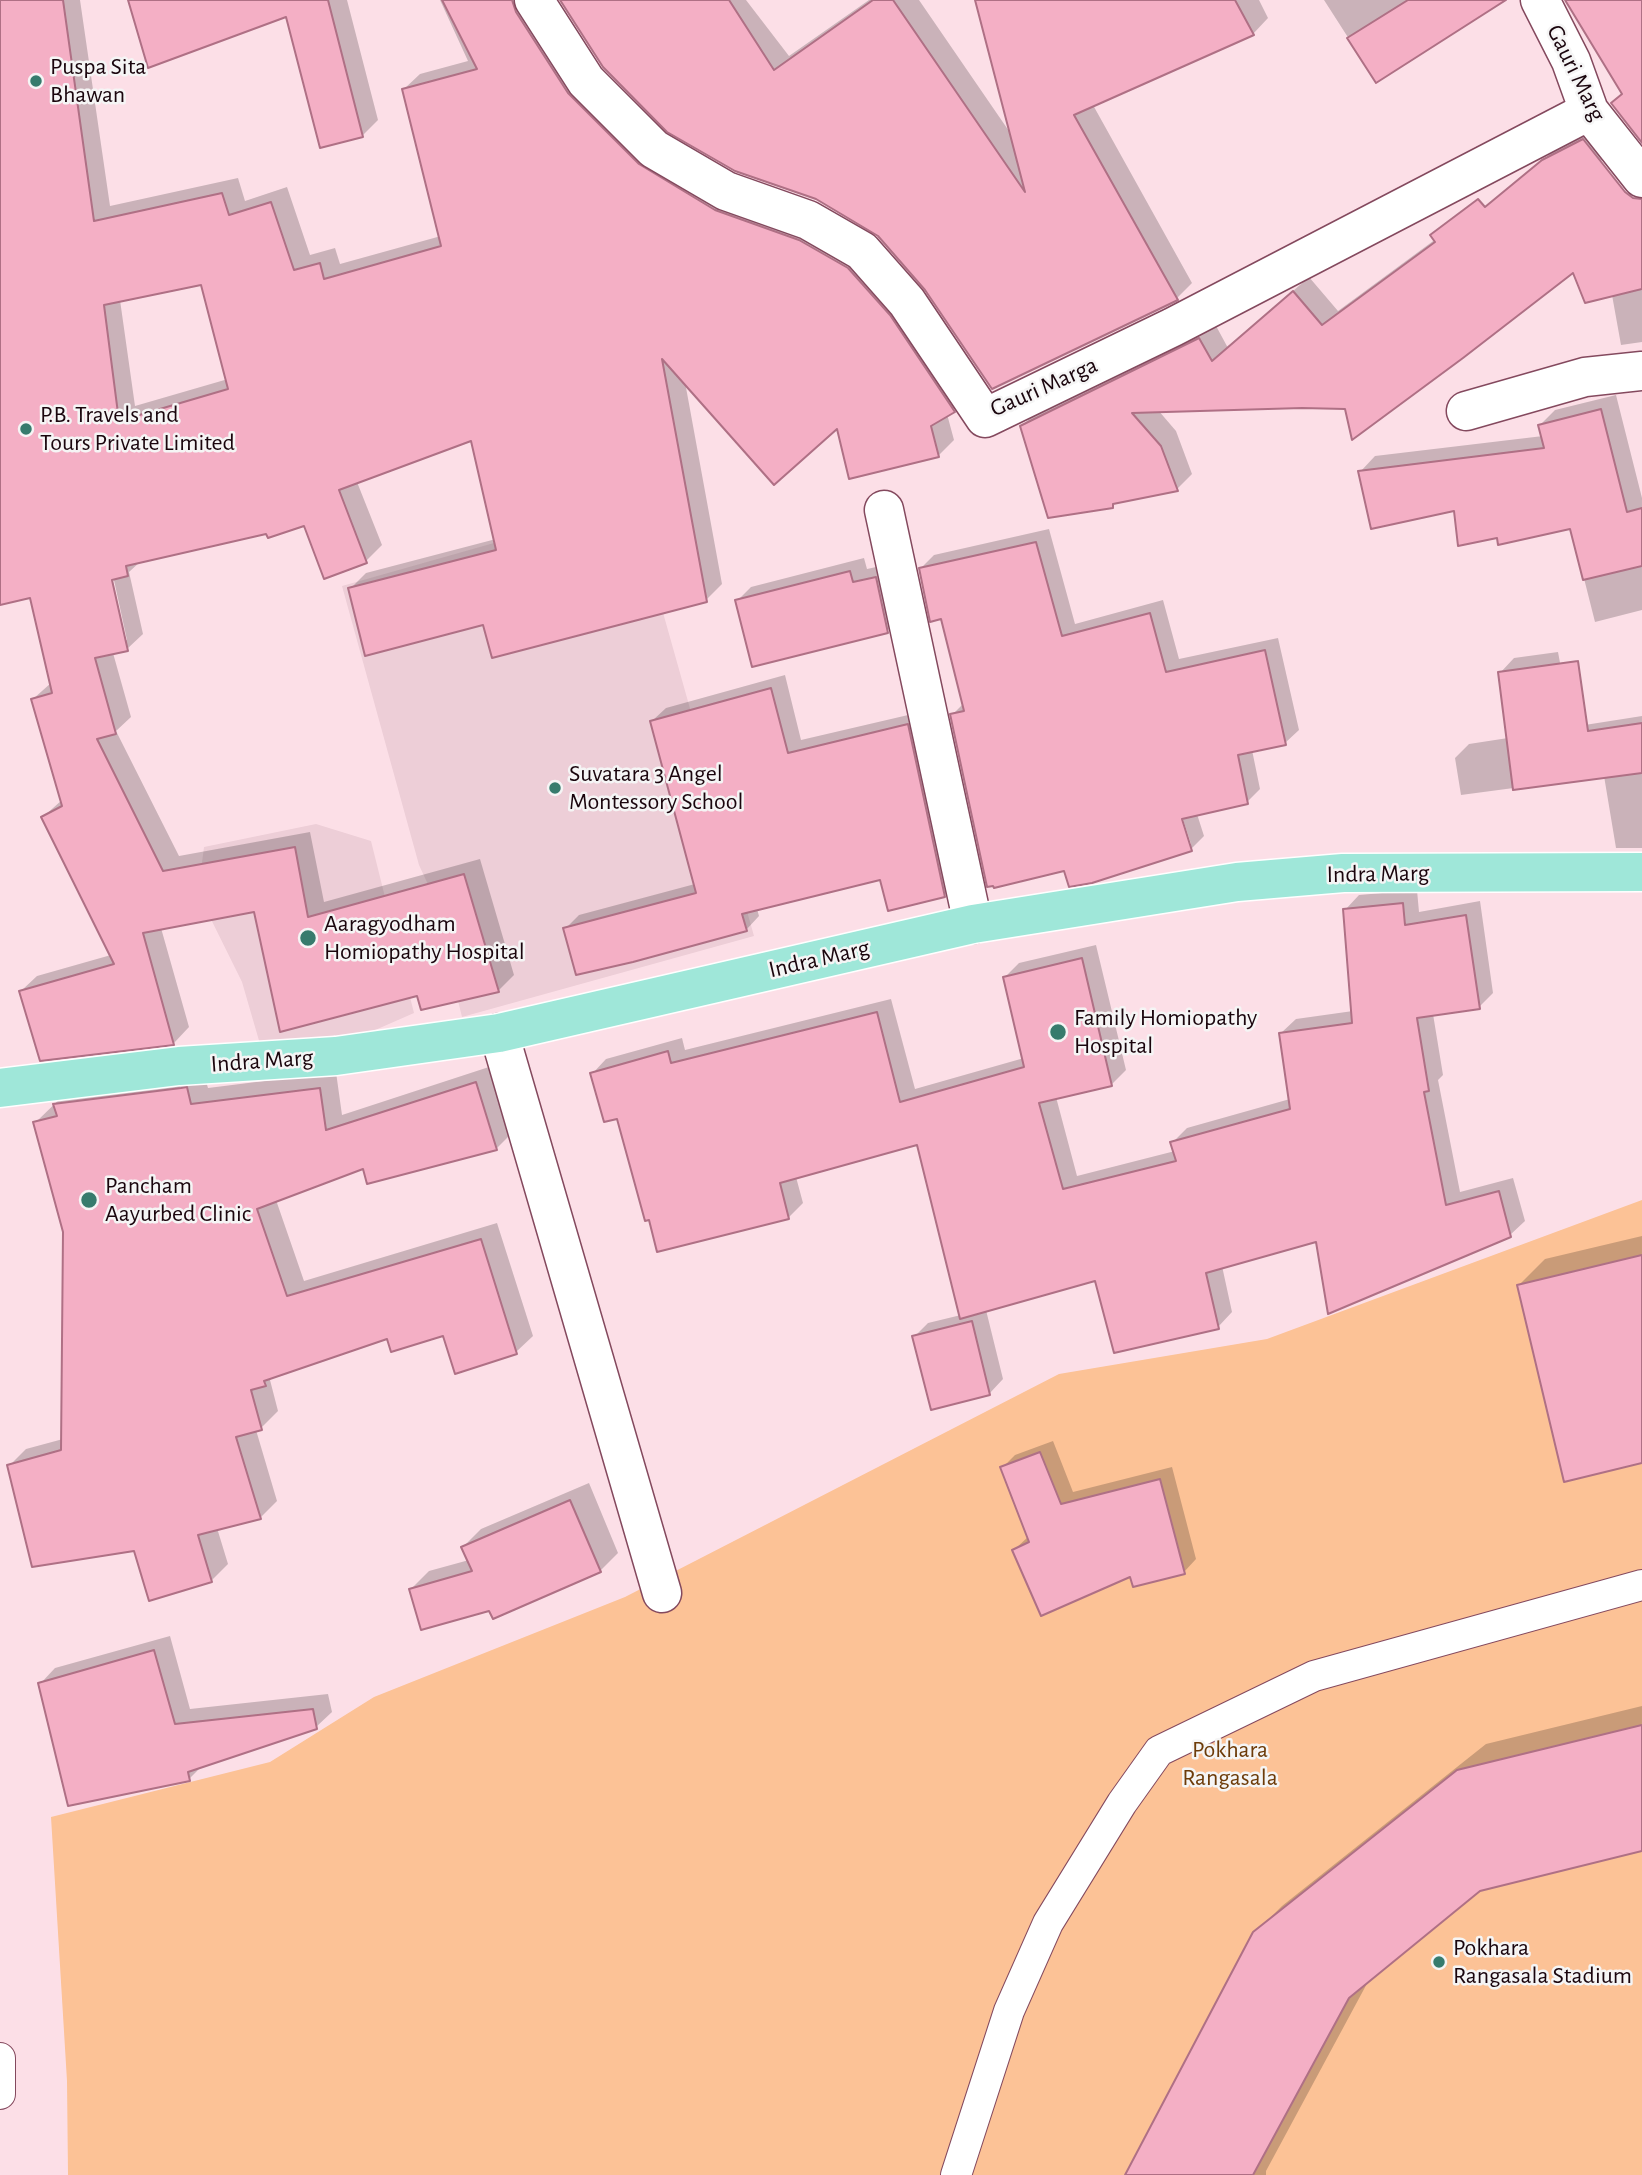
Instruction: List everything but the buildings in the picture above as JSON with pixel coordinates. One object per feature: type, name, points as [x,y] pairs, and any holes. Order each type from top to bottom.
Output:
[{"type":"main road","name":"Indra Marg","points":[[0,1088],[178,1066],[336,1056],[499,1033],[974,924],[1237,882],[1343,873],[1642,872]]},
{"type":"street","name":"Gauri Marga","points":[[534,0],[586,81],[654,149],[726,191],[808,220],[862,251],[907,302],[985,418],[1173,327],[1590,111]]},
{"type":"street","name":"Gauri Marg","points":[[1540,0],[1571,61],[1590,111],[1642,178]]},
{"type":"street","points":[[1466,411],[1585,377],[1642,371]]},
{"type":"street","points":[[884,510],[974,924]]},
{"type":"street","points":[[499,1033],[662,1593]]},
{"type":"lane","points":[[956,2175],[1009,2011],[1048,1923],[1122,1803],[1159,1751],[1314,1676],[1642,1585]]},
{"type":"lane","points":[[0,2058],[0,2094]]},
{"type":"shaded area","name":"Suvatara 3 Angel Montessory School","points":[[501,541],[644,545],[754,936],[462,1017],[431,891],[419,865],[342,586]]},
{"type":"shaded area","name":"Aaragyodham Homiopathy Hospital","points":[[316,824],[371,841],[414,1013],[357,1038],[262,1051],[242,982],[198,893],[204,847]]},
{"type":"green space","name":"Pokhara Rangasala","points":[[1642,1200],[1642,2175],[68,2175],[67,2081],[51,1817],[270,1762],[374,1697],[625,1597],[1059,1374],[1267,1339]]},
{"type":"place","name":"Puspa Sita Bhawan","points":[[36,81]]},
{"type":"place","name":"P.B. Travels and Tours Private Limited","points":[[26,429]]},
{"type":"place","name":"Suvatara 3 Angel Montessory School","points":[[555,788]]},
{"type":"place","name":"Aaragyodham Homiopathy Hospital","points":[[308,938]]},
{"type":"place","name":"Family Homiopathy Hospital","points":[[1058,1032]]},
{"type":"place","name":"Pancham Aayurbed Clinic","points":[[89,1200]]},
{"type":"place","name":"Pokhara Rangasala Stadium","points":[[1439,1962]]}]
